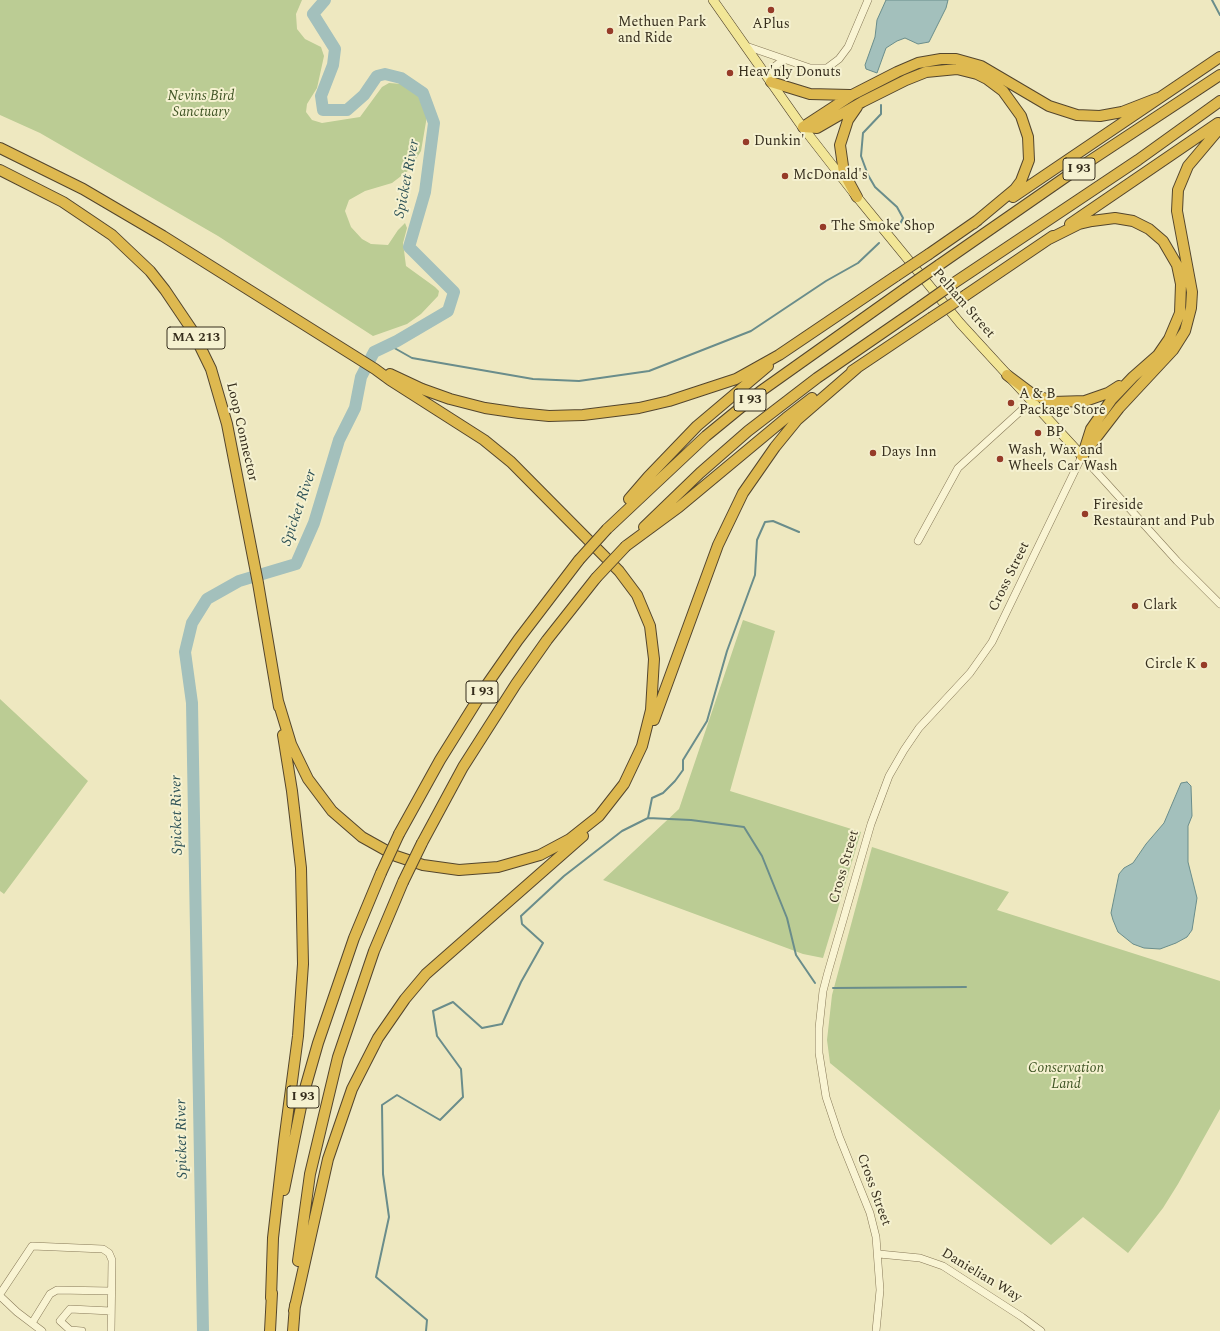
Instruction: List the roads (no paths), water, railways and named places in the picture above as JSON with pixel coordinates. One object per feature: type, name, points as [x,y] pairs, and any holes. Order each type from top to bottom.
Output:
[{"type":"highway","points":[[607,529],[648,476],[697,426],[721,404],[793,346],[1220,57]]},
{"type":"highway","points":[[804,127],[852,95],[918,63],[948,59],[969,62],[986,68],[1049,106],[1077,116],[1100,116],[1117,113],[1158,98]]},
{"type":"highway","points":[[804,127],[816,128],[862,102],[916,75],[947,69],[957,69],[977,74],[1003,91],[1016,107],[1026,126],[1030,148],[1029,160],[1021,181],[1015,189],[973,224]]},
{"type":"highway","name":"I 93","points":[[270,1331],[271,1298],[284,1190],[309,1074],[343,967],[381,873],[399,834],[440,760],[488,683],[518,640],[580,560],[607,529],[706,436],[761,391],[939,265],[1080,168],[1220,75]]},
{"type":"highway","points":[[771,82],[810,94],[852,95]]},
{"type":"highway","name":"I 93","points":[[294,1331],[294,1311],[298,1266],[309,1181],[327,1097],[350,1018],[374,951],[403,882],[460,772],[516,684],[547,640],[596,578],[626,546],[675,496],[748,431],[817,378],[954,283],[1138,160],[1220,101]]},
{"type":"highway","points":[[856,197],[844,173],[840,145],[848,120],[862,102]]},
{"type":"highway","points":[[626,546],[716,477],[786,418],[857,368],[1220,122]]},
{"type":"highway","points":[[1082,456],[1119,408],[1171,353],[1185,331],[1191,308],[1192,292],[1177,210],[1178,190],[1188,166],[1220,128]]},
{"type":"highway","points":[[0,148],[21,157],[112,205],[375,369],[467,428],[498,451],[619,571],[631,585],[646,615],[653,648],[652,703],[642,746]]},
{"type":"highway","name":"Loop Connector","points":[[7,174],[75,209],[112,235],[138,259],[162,285],[192,330],[211,369],[223,405],[258,583],[278,701]]},
{"type":"highway","points":[[1049,239],[1079,224],[1106,219],[1133,221],[1150,229],[1169,248],[1180,275],[1182,294],[1180,313],[1174,331],[1164,347],[1112,400],[1091,429],[1082,456]]},
{"type":"highway","points":[[375,369],[422,389],[468,404],[502,411],[549,416],[583,415],[639,408],[697,392],[736,378],[793,346]]},
{"type":"highway","points":[[294,1311],[328,1159],[352,1089],[378,1038],[405,999],[426,974],[456,945],[574,845],[587,832],[624,784],[657,713],[718,545],[743,493],[774,448],[797,420],[857,368]]},
{"type":"highway","points":[[1007,375],[1038,397],[1053,402],[1071,403],[1090,400],[1108,393],[1133,377]]},
{"type":"highway","points":[[278,701],[297,758],[308,779],[324,802],[340,819],[362,838],[405,860],[432,867],[459,870],[489,869],[509,865],[540,855],[561,844],[579,833],[602,812]]},
{"type":"highway","points":[[271,1298],[273,1238],[298,1036],[304,936],[297,827],[278,701]]},
{"type":"main road","name":"Pelham Street","points":[[713,0],[771,82],[856,197],[960,323],[1082,456]]},
{"type":"street","points":[[746,46],[783,60],[819,69],[831,66],[842,55],[851,42],[868,0]]},
{"type":"street","points":[[771,82],[774,67],[783,60]]},
{"type":"street","points":[[918,541],[958,468],[1025,406],[1034,405]]},
{"type":"street","name":"Pelham Street","points":[[1082,456],[1177,561],[1220,604]]},
{"type":"street","name":"Cross Street","points":[[876,1331],[880,1302],[879,1254],[874,1225],[836,1128],[823,1080],[819,1053],[819,1028],[823,991],[871,824],[889,776],[919,728],[970,673],[992,642],[1082,456]]},
{"type":"street","points":[[42,1331],[17,1312],[0,1295],[32,1246],[103,1249],[109,1253],[112,1260],[111,1331]]},
{"type":"street","name":"Danielian Way","points":[[879,1254],[920,1258],[943,1266],[1041,1331]]},
{"type":"street","points":[[32,1323],[50,1294],[58,1290],[112,1291]]},
{"type":"street","points":[[82,1331],[70,1330],[60,1321],[70,1309],[111,1311]]},
{"type":"water","points":[[886,0],[948,0],[946,8],[929,42],[918,44],[905,38],[897,41],[886,48],[877,73],[866,69],[865,65],[875,37],[877,20]]},
{"type":"water","points":[[1187,782],[1191,786],[1192,816],[1188,826],[1188,862],[1197,898],[1192,930],[1187,937],[1160,949],[1144,948],[1133,944],[1118,932],[1113,920],[1111,913],[1119,874],[1124,868],[1133,863],[1146,844],[1164,823],[1181,783]]},
{"type":"waterway","name":"Spicket River","points":[[203,1331],[192,703],[185,652],[192,623],[207,599],[239,581],[296,564],[314,523],[339,440],[355,408],[361,377],[374,352],[397,341],[448,311],[454,292],[409,247],[425,192],[434,123],[423,93],[401,78],[385,74],[377,76],[364,95],[347,110],[323,110],[321,96],[333,65],[335,49],[313,14],[325,0]]},
{"type":"waterway","points":[[1212,0],[1220,15]]},
{"type":"waterway","points":[[881,105],[881,114],[863,133],[861,156],[868,175],[875,187],[897,207],[903,218],[897,230]]},
{"type":"waterway","points":[[389,345],[412,358],[533,379],[579,381],[649,371],[751,331],[826,281],[858,263],[879,243]]},
{"type":"waterway","points":[[648,818],[652,798],[663,793],[683,770],[683,760],[707,721],[727,651],[755,575],[757,540],[765,522],[773,521],[799,532]]},
{"type":"waterway","points":[[426,1331],[427,1320],[376,1277],[389,1217],[383,1174],[382,1105],[397,1095],[440,1120],[463,1097],[461,1069],[437,1036],[433,1011],[453,1002],[482,1028],[502,1024],[521,982],[543,943],[522,924],[521,916],[564,876],[622,831],[648,818],[691,820],[744,827],[762,856],[787,918],[796,955],[815,983]]},
{"type":"waterway","points":[[833,988],[966,987]]},
{"type":"place","name":"APlus","points":[[771,10]]},
{"type":"place","name":"Methuen Park and Ride","points":[[610,31]]},
{"type":"place","name":"Heav'nly Donuts","points":[[730,73]]},
{"type":"place","name":"Dunkin'","points":[[746,142]]},
{"type":"place","name":"McDonald's","points":[[785,176]]},
{"type":"place","name":"The Smoke Shop","points":[[823,227]]},
{"type":"place","name":"A & B Package Store","points":[[1011,403]]},
{"type":"place","name":"BP","points":[[1038,433]]},
{"type":"place","name":"Days Inn","points":[[873,453]]},
{"type":"place","name":"Wash, Wax and Wheels Car Wash","points":[[1000,459]]},
{"type":"place","name":"Fireside Restaurant and Pub","points":[[1085,514]]},
{"type":"place","name":"Clark","points":[[1135,606]]},
{"type":"place","name":"Circle K","points":[[1204,665]]},
{"type":"park label","name":"Nevins Bird Sanctuary","points":[[201,106]]},
{"type":"park label","name":"Conservation Land","points":[[1066,1078]]}]
